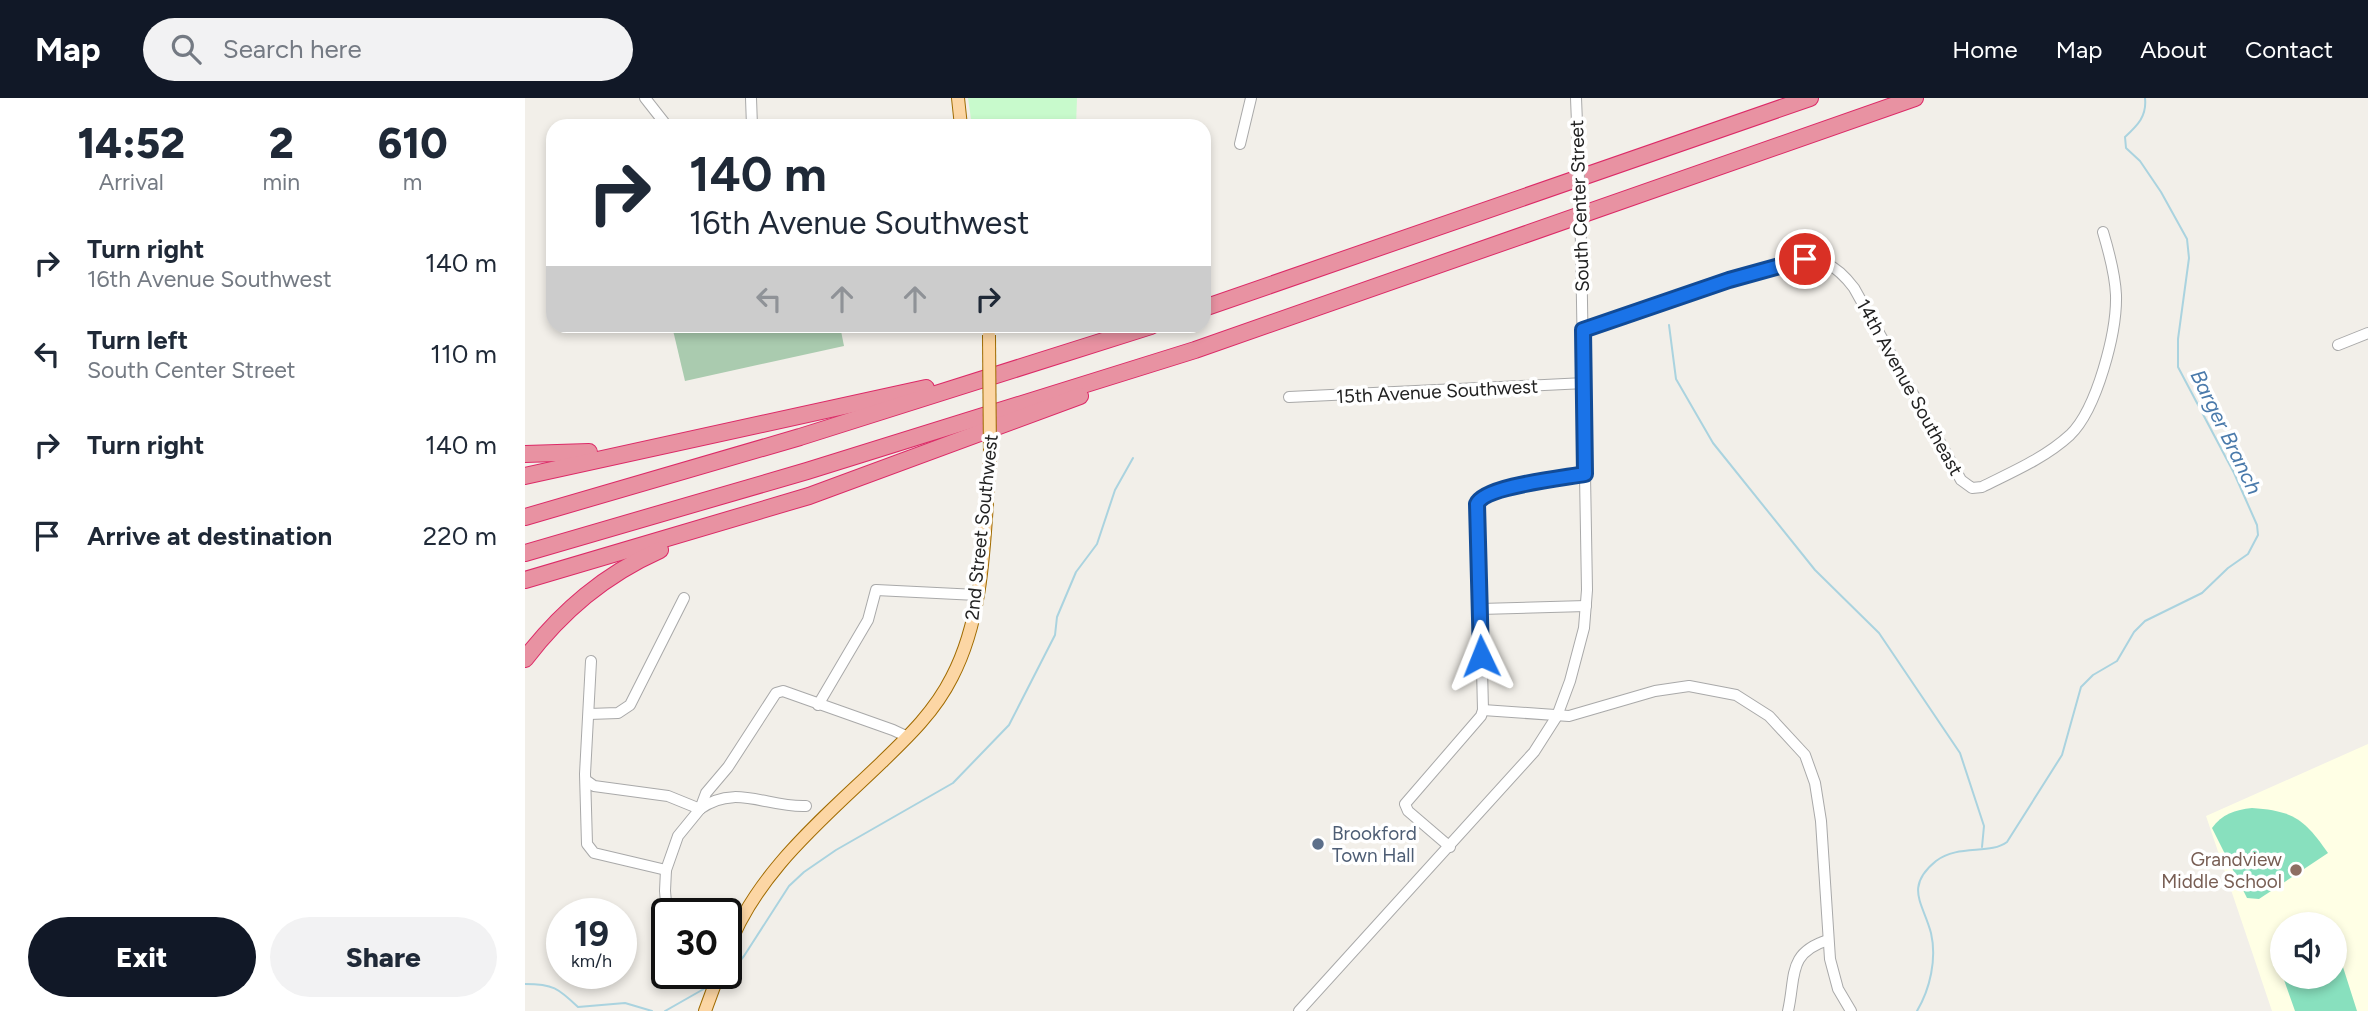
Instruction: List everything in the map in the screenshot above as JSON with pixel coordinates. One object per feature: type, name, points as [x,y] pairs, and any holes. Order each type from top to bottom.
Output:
[{"type":"highway","points":[[1211,306],[1810,98]]},
{"type":"highway","points":[[525,553],[807,471],[1168,358],[1915,98]]},
{"type":"highway","points":[[525,517],[800,437],[1128,333]]},
{"type":"highway","points":[[525,659],[568,609],[618,571],[669,546],[1067,401],[1168,358]]},
{"type":"highway","points":[[525,476],[754,428],[1014,368]]},
{"type":"highway","points":[[525,454],[580,453],[669,444]]},
{"type":"highway","points":[[525,580],[748,516]]},
{"type":"main road","points":[[958,98],[960,119]]},
{"type":"main road","name":"2nd Street Southwest","points":[[742,919],[778,865],[908,737],[939,701],[965,649],[977,596],[990,459],[988,333]]},
{"type":"main road","points":[[705,1011],[713,989]]},
{"type":"street","points":[[645,98],[662,119]]},
{"type":"street","points":[[751,98],[752,119]]},
{"type":"street","points":[[1240,144],[1251,98]]},
{"type":"street","name":"South Center Street","points":[[1299,1011],[1524,765],[1556,716],[1577,658],[1586,606],[1585,383],[1576,98]]},
{"type":"street","name":"14th Avenue Southeast","points":[[1583,330],[1790,262],[1817,259],[1842,272],[1854,288],[1961,481],[1972,488],[1982,487],[2054,449],[2072,433],[2083,417],[2099,379],[2116,312],[2114,277],[2103,232]]},
{"type":"street","points":[[2338,345],[2368,333]]},
{"type":"street","name":"15th Avenue Southwest","points":[[1289,397],[1585,383]]},
{"type":"street","points":[[1450,847],[1408,811],[1405,804],[1481,716],[1483,710],[1477,504],[1482,496],[1585,474]]},
{"type":"street","points":[[818,705],[868,620],[875,592],[881,589],[977,596]]},
{"type":"street","points":[[589,714],[618,713],[629,705],[684,598]]},
{"type":"street","points":[[1480,609],[1586,606]]},
{"type":"street","points":[[591,661],[585,774],[588,848],[594,853],[666,870]]},
{"type":"street","points":[[1483,710],[1556,716],[1581,714],[1655,691],[1689,686],[1736,695],[1769,716],[1801,748],[1815,783],[1821,821],[1828,940],[1835,981],[1851,1011]]},
{"type":"street","points":[[666,898],[666,870],[678,836],[778,692],[908,737]]},
{"type":"street","points":[[587,781],[594,786],[668,796],[700,808],[731,796],[806,806]]},
{"type":"street","points":[[1788,1011],[1796,963],[1808,949],[1828,940]]},
{"type":"shaded area","points":[[674,333],[841,333],[844,346],[685,381]]},
{"type":"shaded area","name":"Grandview Middle School","points":[[2368,744],[2368,1011],[2272,1011],[2206,816]]},
{"type":"green space","points":[[968,98],[1077,98],[1076,119],[971,119]]},
{"type":"green space","points":[[2252,808],[2278,812],[2297,819],[2312,832],[2328,853],[2259,899],[2247,898],[2212,828],[2229,814]]},
{"type":"green space","points":[[2347,980],[2357,1011],[2295,1011],[2287,989],[2347,989]]},
{"type":"waterway","name":"Barger Branch","points":[[1917,1011],[1926,993],[1933,963],[1933,943],[1918,887],[1926,870],[1945,856],[1992,848],[2007,842],[2062,755],[2081,687],[2093,675],[2117,661],[2134,632],[2145,621],[2202,593],[2228,568],[2248,554],[2258,535],[2257,525],[2234,473],[2178,367],[2178,339],[2189,258],[2187,239],[2161,192],[2140,161],[2126,148],[2125,137],[2141,120],[2145,110],[2145,98]]},
{"type":"waterway","points":[[1669,325],[1676,379],[1713,443],[1815,570],[1879,633],[1960,753],[1984,826],[1982,847]]},
{"type":"waterway","points":[[742,958],[789,886],[804,872],[836,850],[953,783],[1009,725],[1055,635],[1057,617],[1076,572],[1097,544],[1115,490],[1133,458]]},
{"type":"waterway","points":[[525,984],[555,988],[578,1007],[625,1003],[652,1011]]},
{"type":"waterway","points":[[665,1011],[704,989]]},
{"type":"place","name":"Brookford Town Hall","points":[[1318,844]]},
{"type":"place","name":"Grandview Middle School","points":[[2296,870]]},
{"type":"route","points":[[1481,656],[1478,499],[1507,489],[1585,474],[1583,330],[1729,280],[1805,259]]}]
